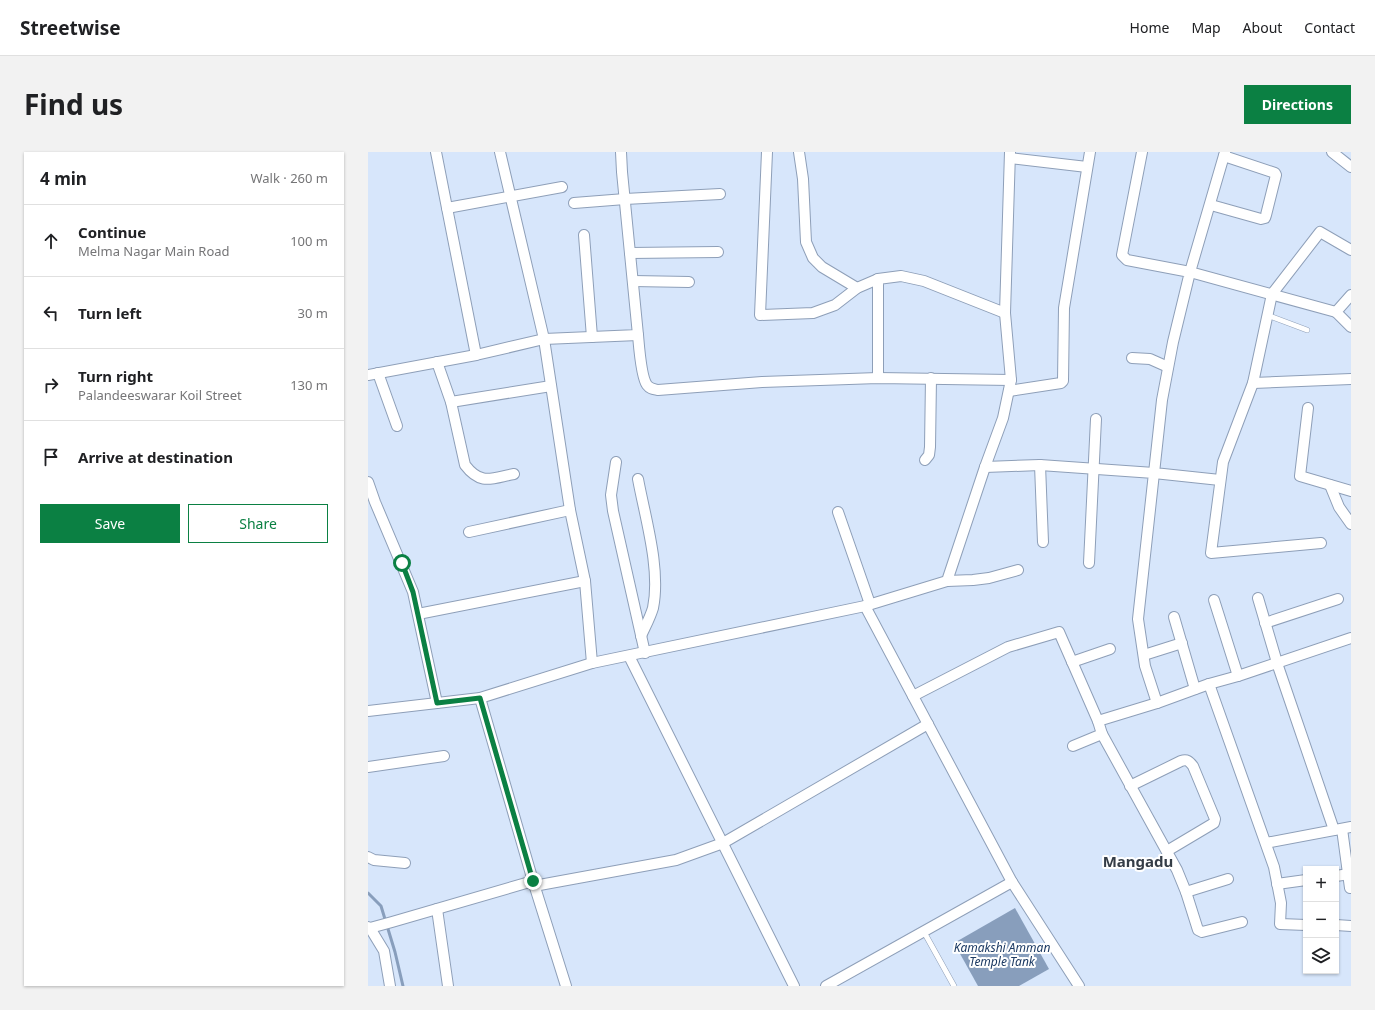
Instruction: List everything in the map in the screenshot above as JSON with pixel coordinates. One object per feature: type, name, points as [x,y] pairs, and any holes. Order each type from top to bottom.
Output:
[{"type":"street","points":[[436,152],[476,355]]},
{"type":"street","points":[[500,152],[544,339],[570,510],[585,581],[592,663]]},
{"type":"street","points":[[621,152],[638,334],[644,378],[646,384],[651,389],[658,390],[762,382],[878,378],[1011,380]]},
{"type":"street","points":[[767,152],[760,315],[813,313],[835,305],[857,288],[878,279],[901,276],[924,281],[1005,313]]},
{"type":"street","points":[[799,152],[803,179],[806,242],[813,258],[822,267],[857,288]]},
{"type":"street","points":[[1009,391],[1064,382],[1064,308],[1090,152]]},
{"type":"street","points":[[1142,152],[1122,255],[1127,260],[1190,272],[1336,312],[1351,327]]},
{"type":"street","points":[[1332,152],[1351,167]]},
{"type":"street","points":[[1157,704],[1145,666],[1138,619],[1162,400],[1173,342],[1190,272],[1211,206],[1224,154],[1275,173],[1276,175],[1265,218],[1261,219],[1211,206]]},
{"type":"street","points":[[947,581],[1003,418],[1011,380],[1005,313],[1010,155],[1087,167]]},
{"type":"street","points":[[447,208],[562,187]]},
{"type":"street","points":[[574,203],[720,194]]},
{"type":"street","points":[[1321,543],[1211,553],[1223,462],[1253,383],[1272,294],[1320,232],[1351,250]]},
{"type":"street","points":[[584,236],[592,337]]},
{"type":"street","points":[[630,253],[718,252]]},
{"type":"street","points":[[878,279],[878,378]]},
{"type":"street","points":[[633,281],[689,282]]},
{"type":"street","points":[[1336,312],[1351,295]]},
{"type":"street","points":[[397,426],[373,374],[476,355],[544,339],[638,334]]},
{"type":"street","points":[[1132,358],[1150,359],[1168,367]]},
{"type":"street","points":[[437,362],[451,402],[465,465],[479,478],[486,479],[514,474]]},
{"type":"street","points":[[925,460],[929,455],[930,447],[930,378]]},
{"type":"street","points":[[1253,383],[1351,379]]},
{"type":"street","points":[[451,402],[551,386]]},
{"type":"street","points":[[1308,408],[1300,476],[1351,491]]},
{"type":"street","points":[[1090,563],[1096,419]]},
{"type":"street","points":[[616,462],[611,495],[613,511],[645,653]]},
{"type":"street","points":[[985,467],[1040,465],[1154,473],[1220,480]]},
{"type":"street","points":[[1040,465],[1043,542]]},
{"type":"street","points":[[638,479],[655,570],[653,607],[641,636]]},
{"type":"street","points":[[368,482],[413,592],[437,703]]},
{"type":"street","points":[[1330,485],[1339,507],[1351,524]]},
{"type":"street","points":[[469,532],[570,510]]},
{"type":"street","points":[[838,512],[867,605],[913,696],[1012,882],[1079,986]]},
{"type":"street","points":[[368,711],[480,698],[592,663],[867,605],[947,581],[989,578],[1018,570]]},
{"type":"street","points":[[418,614],[585,581]]},
{"type":"street","points":[[1258,598],[1277,663],[1342,829],[1350,888]]},
{"type":"street","points":[[1265,623],[1338,599]]},
{"type":"street","points":[[1214,600],[1238,676]]},
{"type":"street","points":[[1174,617],[1195,689]]},
{"type":"street","points":[[913,696],[1008,647],[1059,632],[1098,721],[1102,734],[1167,851],[1186,892],[1198,930],[1202,932],[1242,922]]},
{"type":"street","points":[[1098,721],[1157,704],[1209,684],[1238,676],[1351,638]]},
{"type":"street","points":[[1144,655],[1182,643]]},
{"type":"street","points":[[1072,662],[1110,649]]},
{"type":"street","points":[[629,656],[723,843],[790,985]]},
{"type":"street","points":[[1209,684],[1274,867],[1281,903],[1280,924],[1303,925]]},
{"type":"street","points":[[480,698],[534,884],[566,986]]},
{"type":"street","points":[[390,986],[384,950],[369,927],[534,884],[676,860],[723,843],[928,724]]},
{"type":"street","points":[[1073,746],[1102,734]]},
{"type":"street","points":[[368,766],[444,756]]},
{"type":"street","points":[[1130,786],[1181,761],[1185,760],[1190,762],[1215,818],[1214,823],[1167,851]]},
{"type":"street","points":[[1266,843],[1342,829]]},
{"type":"street","points":[[368,857],[374,860],[405,863]]},
{"type":"street","points":[[1339,876],[1348,874]]},
{"type":"street","points":[[1186,892],[1228,879]]},
{"type":"street","points":[[1277,884],[1303,880]]},
{"type":"street","points":[[826,986],[844,982],[924,932],[1012,882]]},
{"type":"street","points":[[437,909],[448,986]]},
{"type":"street","points":[[1339,926],[1351,926]]},
{"type":"lane","points":[[1267,315],[1306,330]]},
{"type":"lane","points":[[924,932],[954,986]]},
{"type":"water","name":"Kamakshi Amman Temple Tank","points":[[1015,908],[1049,969],[1019,986],[978,986],[954,943]]},
{"type":"waterway","points":[[368,893],[381,906],[395,952],[403,986]]},
{"type":"district","name":"Mangadu","points":[[1138,861]]},
{"type":"route","points":[[402,563],[413,592],[437,703],[480,698],[533,881]]}]
